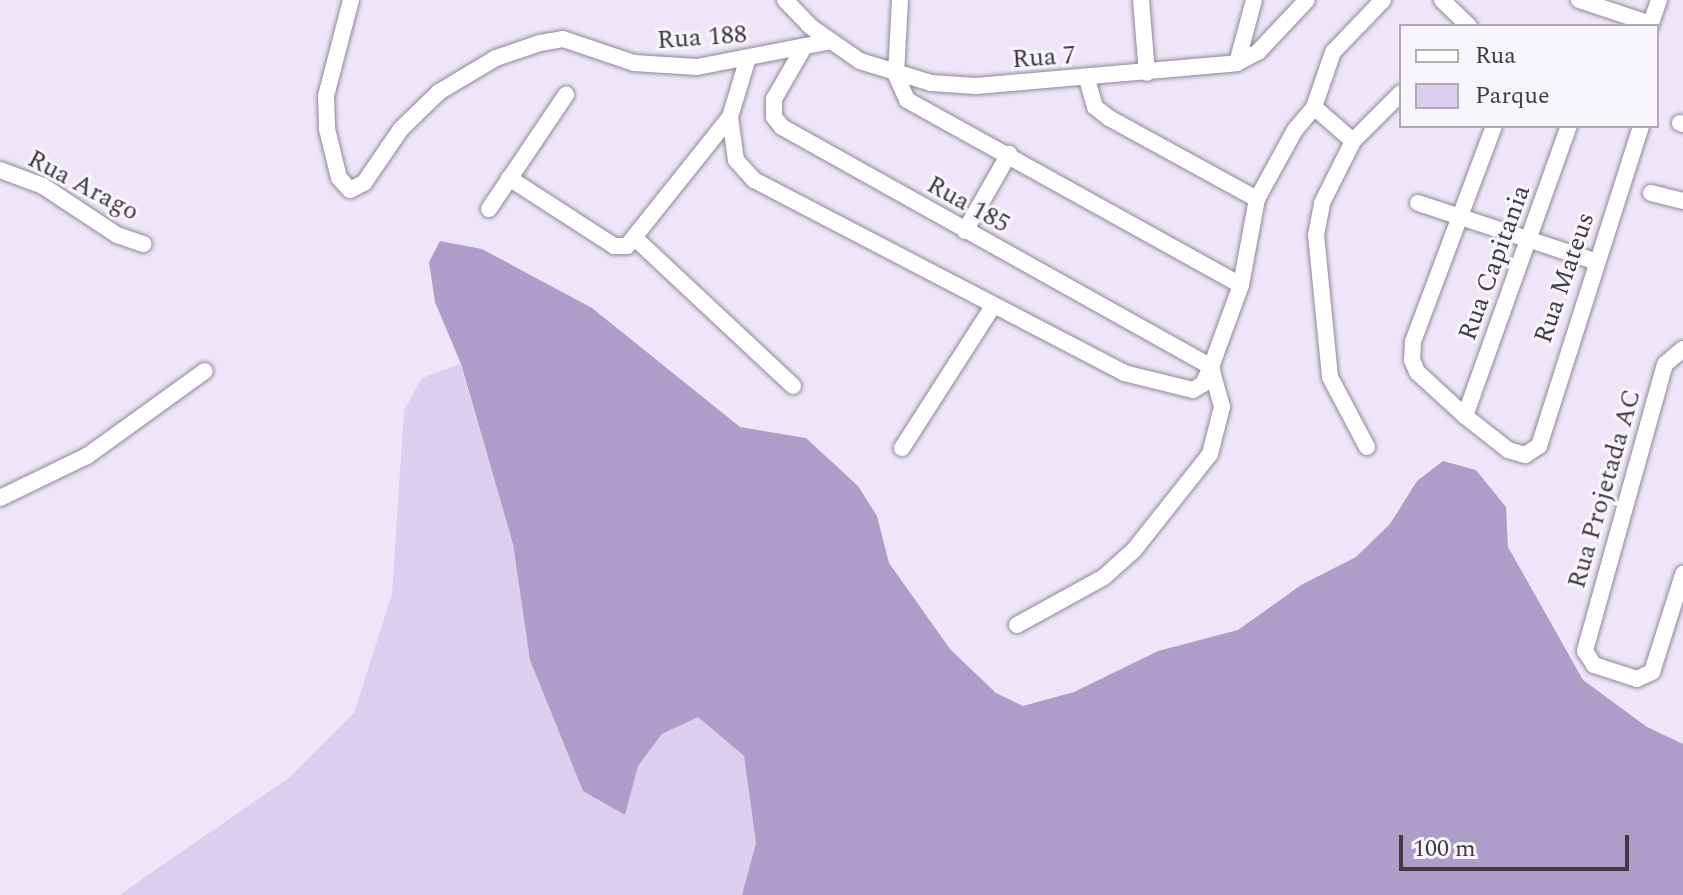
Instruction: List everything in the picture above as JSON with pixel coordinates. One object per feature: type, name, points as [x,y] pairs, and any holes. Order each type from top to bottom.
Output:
[{"type":"street","name":"Rua 188","points":[[351,0],[326,96],[339,178],[350,190],[364,183],[401,129],[439,92],[520,49],[563,39],[654,67],[747,61],[831,41]]},
{"type":"street","name":"Rua 7","points":[[785,0],[831,41],[896,75],[976,86],[1087,79],[1237,63],[1258,52],[1307,0]]},
{"type":"street","points":[[900,0],[896,75],[907,100],[1241,285]]},
{"type":"street","points":[[1141,0],[1147,73]]},
{"type":"street","points":[[1237,63],[1254,0]]},
{"type":"street","points":[[730,117],[736,160],[754,180],[993,306],[1151,383],[1193,390],[1203,384],[1211,367],[1241,285],[1257,199],[1295,130],[1314,107],[1333,52],[1383,0]]},
{"type":"street","points":[[1442,0],[1465,24]]},
{"type":"street","points":[[1579,0],[1647,24]]},
{"type":"street","points":[[1650,24],[1659,0]]},
{"type":"street","name":"Rua 185","points":[[804,47],[774,99],[774,117],[782,127],[1211,367]]},
{"type":"street","points":[[509,178],[614,246],[627,246],[636,239],[730,117],[747,61]]},
{"type":"street","points":[[1087,79],[1095,107],[1109,118],[1257,199]]},
{"type":"street","points":[[489,209],[566,95]]},
{"type":"street","points":[[1367,447],[1327,364],[1316,235],[1322,203],[1353,141],[1399,95]]},
{"type":"street","points":[[1314,107],[1353,141]]},
{"type":"street","points":[[1465,416],[1417,372],[1412,360],[1413,342],[1456,219],[1493,128]]},
{"type":"street","name":"Rua Capitania","points":[[1465,416],[1568,128]]},
{"type":"street","name":"Rua Mateus","points":[[1465,416],[1517,455],[1539,446],[1594,261],[1640,128]]},
{"type":"street","points":[[965,231],[1009,154]]},
{"type":"street","name":"Rua Arago","points":[[0,170],[43,186],[117,235],[143,244]]},
{"type":"street","points":[[1651,193],[1683,201]]},
{"type":"street","points":[[1418,203],[1456,219],[1594,261]]},
{"type":"street","points":[[636,239],[793,386]]},
{"type":"street","points":[[902,448],[993,306]]},
{"type":"street","name":"Rua Projetada AC","points":[[1683,349],[1665,364],[1585,651],[1594,665],[1637,679],[1658,665],[1683,574]]},
{"type":"street","points":[[1017,625],[1104,577],[1134,550],[1210,454],[1222,407],[1211,367]]},
{"type":"street","points":[[0,498],[87,456],[205,371]]},
{"type":"green space","points":[[460,364],[513,544],[530,660],[625,814],[638,766],[662,734],[698,716],[744,756],[756,843],[742,895],[119,895],[290,777],[354,713],[392,594],[404,410],[422,378]]},
{"type":"shaded area","points":[[440,241],[482,249],[592,308],[740,427],[806,438],[858,486],[877,516],[889,563],[950,649],[996,693],[1023,706],[1074,692],[1158,651],[1238,630],[1301,585],[1356,557],[1390,524],[1417,481],[1443,461],[1476,470],[1506,507],[1508,547],[1583,680],[1647,727],[1683,744],[1683,895],[742,895],[756,843],[744,756],[698,717],[662,734],[638,766],[625,815],[583,791],[530,660],[513,544],[461,364],[435,302],[429,262]]}]
